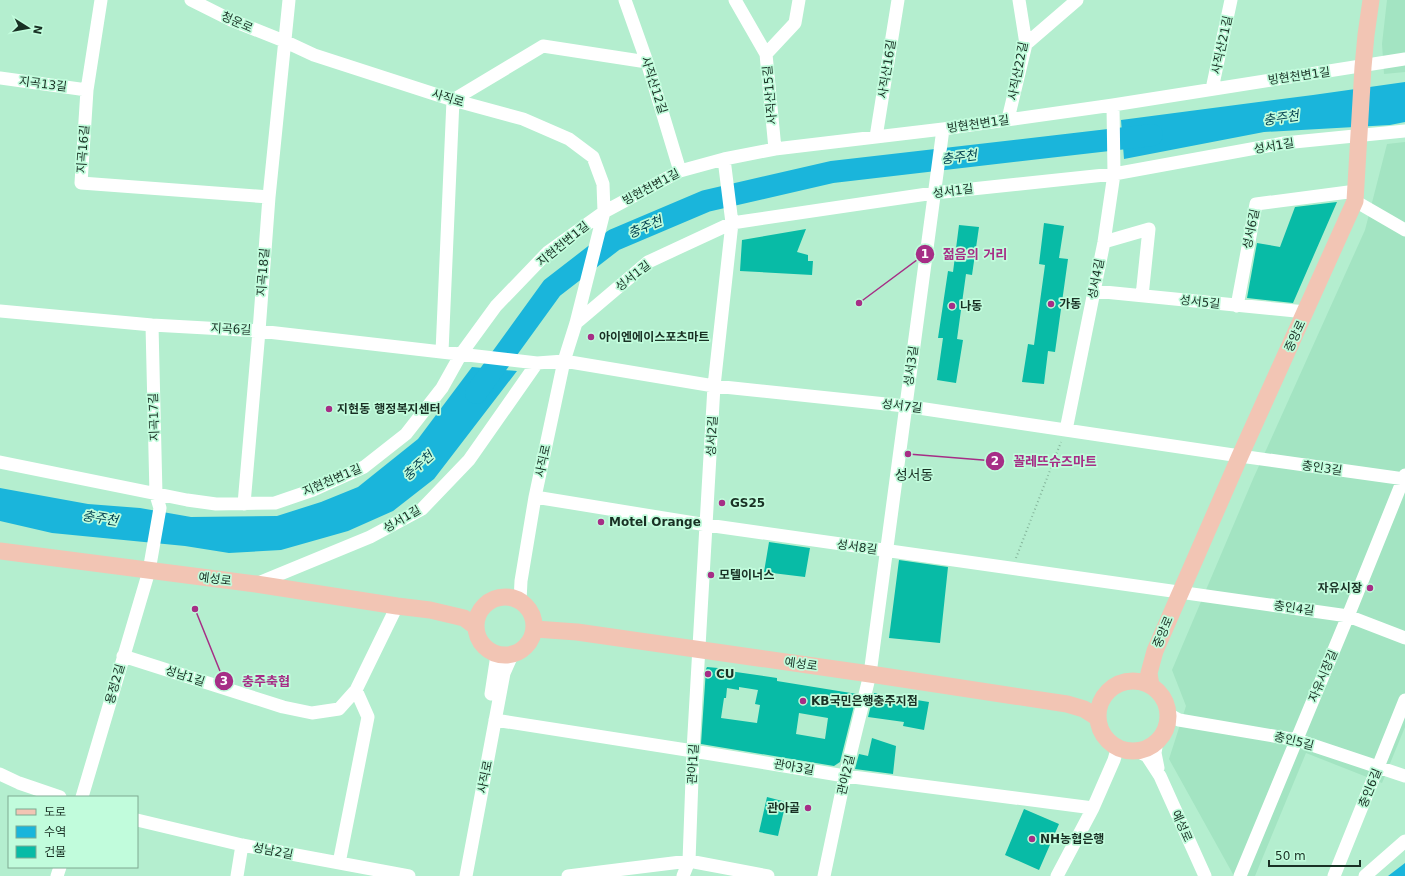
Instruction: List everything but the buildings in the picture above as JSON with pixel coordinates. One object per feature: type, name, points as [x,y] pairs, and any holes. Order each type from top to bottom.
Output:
[{"type":"main road","name":"중앙로","points":[[1151,686],[1149,673],[1153,656],[1356,196],[1366,35],[1372,0]]},
{"type":"main road","name":"예성로","points":[[0,552],[256,584],[430,610]]},
{"type":"main road","points":[[430,610],[467,609],[483,606],[496,598],[513,598],[527,606],[534,620],[535,629],[528,645],[521,651],[505,655],[484,647],[480,641],[476,627],[476,620],[483,606]]},
{"type":"main road","points":[[430,610],[464,618],[476,627]]},
{"type":"main road","name":"예성로","points":[[535,629],[577,632],[1067,704],[1084,709],[1098,718]]},
{"type":"main road","name":"중앙로","points":[[1129,681],[1142,671],[1153,656]]},
{"type":"main road","points":[[1129,681],[1140,681],[1151,686],[1160,693],[1163,698],[1171,720],[1162,735],[1148,748],[1122,752],[1108,741],[1103,734],[1098,718],[1098,708],[1106,693],[1113,686],[1129,681]]},
{"type":"main road","name":"예성로","points":[[1067,704],[1090,704],[1102,699]]},
{"type":"street","name":"지곡16길","points":[[101,0],[87,90],[81,183],[268,197]]},
{"type":"street","name":"청운로","points":[[191,0],[231,20],[284,41]]},
{"type":"street","points":[[284,41],[288,0]]},
{"type":"street","name":"사직산12길","points":[[625,0],[647,62],[680,171]]},
{"type":"street","name":"사직산15길","points":[[735,0],[766,54],[775,150]]},
{"type":"street","points":[[766,54],[795,23],[800,0]]},
{"type":"street","name":"사직산16길","points":[[876,137],[898,0]]},
{"type":"street","name":"사직산22길","points":[[1008,119],[1026,44],[1019,0]]},
{"type":"street","points":[[1026,44],[1077,0]]},
{"type":"street","name":"사직산21길","points":[[1212,89],[1231,0]]},
{"type":"street","name":"사직로","points":[[284,41],[314,55],[453,100],[523,119],[568,139],[593,157],[603,184],[604,212],[576,323],[564,361],[535,497],[520,601]]},
{"type":"street","name":"지곡18길","points":[[244,504],[259,331],[268,197],[284,41]]},
{"type":"street","points":[[442,352],[453,100],[543,46],[647,62]]},
{"type":"street","name":"빙현천변1길","points":[[604,212],[680,171],[724,159],[775,150],[943,129],[1113,105],[1212,89],[1363,72],[1405,59]]},
{"type":"street","name":"지곡13길","points":[[0,78],[87,90]]},
{"type":"street","name":"성서4길","points":[[1066,430],[1104,242],[1114,174],[1113,105]]},
{"type":"street","name":"성서3길","points":[[870,674],[943,129]]},
{"type":"street","name":"성서1길","points":[[576,323],[648,262],[732,223],[934,193],[1114,174],[1360,132],[1405,131]]},
{"type":"street","name":"성서2길","points":[[699,650],[714,386],[732,223],[724,159]]},
{"type":"street","points":[[1356,196],[1405,230]]},
{"type":"street","name":"성서6길","points":[[1237,306],[1256,204],[1356,196]]},
{"type":"street","name":"지현천변1길","points":[[0,462],[156,495],[216,504],[276,503],[314,490],[364,468],[406,434],[442,388],[461,354],[496,306],[548,252],[604,212]]},
{"type":"street","points":[[1104,242],[1149,229],[1142,296]]},
{"type":"street","name":"성서5길","points":[[1094,291],[1306,312]]},
{"type":"street","name":"지곡6길","points":[[0,311],[152,325],[259,331],[537,363]]},
{"type":"street","name":"지곡17길","points":[[152,325],[156,495],[160,508]]},
{"type":"street","name":"성서7길","points":[[537,363],[564,361],[714,386],[905,406],[1240,456]]},
{"type":"street","name":"성서1길","points":[[256,584],[370,537],[422,509],[469,460],[537,363]]},
{"type":"street","name":"충인3길","points":[[1240,456],[1404,478]]},
{"type":"street","name":"자유시장길","points":[[1240,876],[1404,478]]},
{"type":"street","name":"성서8길","points":[[535,497],[707,525],[1180,592]]},
{"type":"street","name":"용정2길","points":[[82,796],[149,571],[160,508]]},
{"type":"street","name":"충인4길","points":[[1180,592],[1348,616],[1405,638]]},
{"type":"street","name":"성남1길","points":[[123,656],[284,708],[312,713],[339,708],[356,690],[396,606]]},
{"type":"street","name":"관아1길","points":[[684,876],[689,861],[699,650]]},
{"type":"street","name":"사직로","points":[[466,876],[496,720],[504,673],[505,655]]},
{"type":"street","name":"사직로","points":[[457,876],[487,720],[505,655]]},
{"type":"street","name":"관아2길","points":[[824,876],[845,776],[870,674]]},
{"type":"street","points":[[339,863],[368,716],[356,690]]},
{"type":"street","name":"충인6길","points":[[1334,876],[1405,700]]},
{"type":"street","name":"관아3길","points":[[496,720],[694,750],[845,776],[1093,808]]},
{"type":"street","name":"충인5길","points":[[1171,720],[1297,740],[1405,776]]},
{"type":"street","name":"예성로","points":[[1157,741],[1156,758],[1160,776]]},
{"type":"street","points":[[1057,876],[1122,752]]},
{"type":"street","name":"예성로","points":[[1122,752],[1147,756],[1160,776],[1205,876]]},
{"type":"street","points":[[0,774],[19,784],[57,796]]},
{"type":"street","name":"성남2길","points":[[138,820],[242,845],[409,876]]},
{"type":"street","points":[[1365,876],[1405,841]]},
{"type":"street","points":[[237,876],[242,845]]},
{"type":"street","points":[[568,876],[689,861],[768,876]]},
{"type":"path","points":[[1012,568],[1066,430]]},
{"type":"shaded area","points":[[1387,0],[1405,0],[1405,72],[1384,74],[1382,44]]},
{"type":"shaded area","points":[[1405,142],[1405,727],[1382,783],[1306,753],[1255,876],[1234,876],[1169,759],[1186,706],[1172,670],[1253,479],[1365,230],[1387,144]]},
{"type":"water","points":[[1405,82],[1405,122],[1390,125],[1264,132],[1124,159],[1121,120]]},
{"type":"water","points":[[472,367],[517,371],[434,479],[393,511],[348,531],[281,550],[229,553],[185,546],[52,533],[0,521],[0,488],[88,504],[140,508],[191,517],[277,516],[321,502],[358,487],[418,439]]},
{"type":"water","points":[[1405,863],[1405,876],[1388,876]]},
{"type":"waterway","name":"충주천","points":[[476,393],[552,288],[614,240],[706,201],[832,172],[1152,135]]},
{"type":"place","name":"젊음의 거리","points":[[859,303]]},
{"type":"place","name":"가동","points":[[1051,304]]},
{"type":"place","name":"나동","points":[[952,306]]},
{"type":"place","name":"아이엔에이스포츠마트","points":[[591,337]]},
{"type":"place","name":"지현동 행정복지센터","points":[[329,409]]},
{"type":"place","name":"꼴레뜨슈즈마트","points":[[908,454]]},
{"type":"place","name":"GS25","points":[[722,503]]},
{"type":"place","name":"Motel Orange","points":[[601,522]]},
{"type":"place","name":"모텔이너스","points":[[711,575]]},
{"type":"place","name":"자유시장","points":[[1370,588]]},
{"type":"place","name":"충주축협","points":[[195,609]]},
{"type":"place","name":"CU","points":[[708,674]]},
{"type":"place","name":"KB국민은행충주지점","points":[[803,701]]},
{"type":"place","name":"관아골","points":[[808,808]]},
{"type":"place","name":"NH농협은행","points":[[1032,839]]},
{"type":"district","name":"성서동","points":[[914,475]]}]
